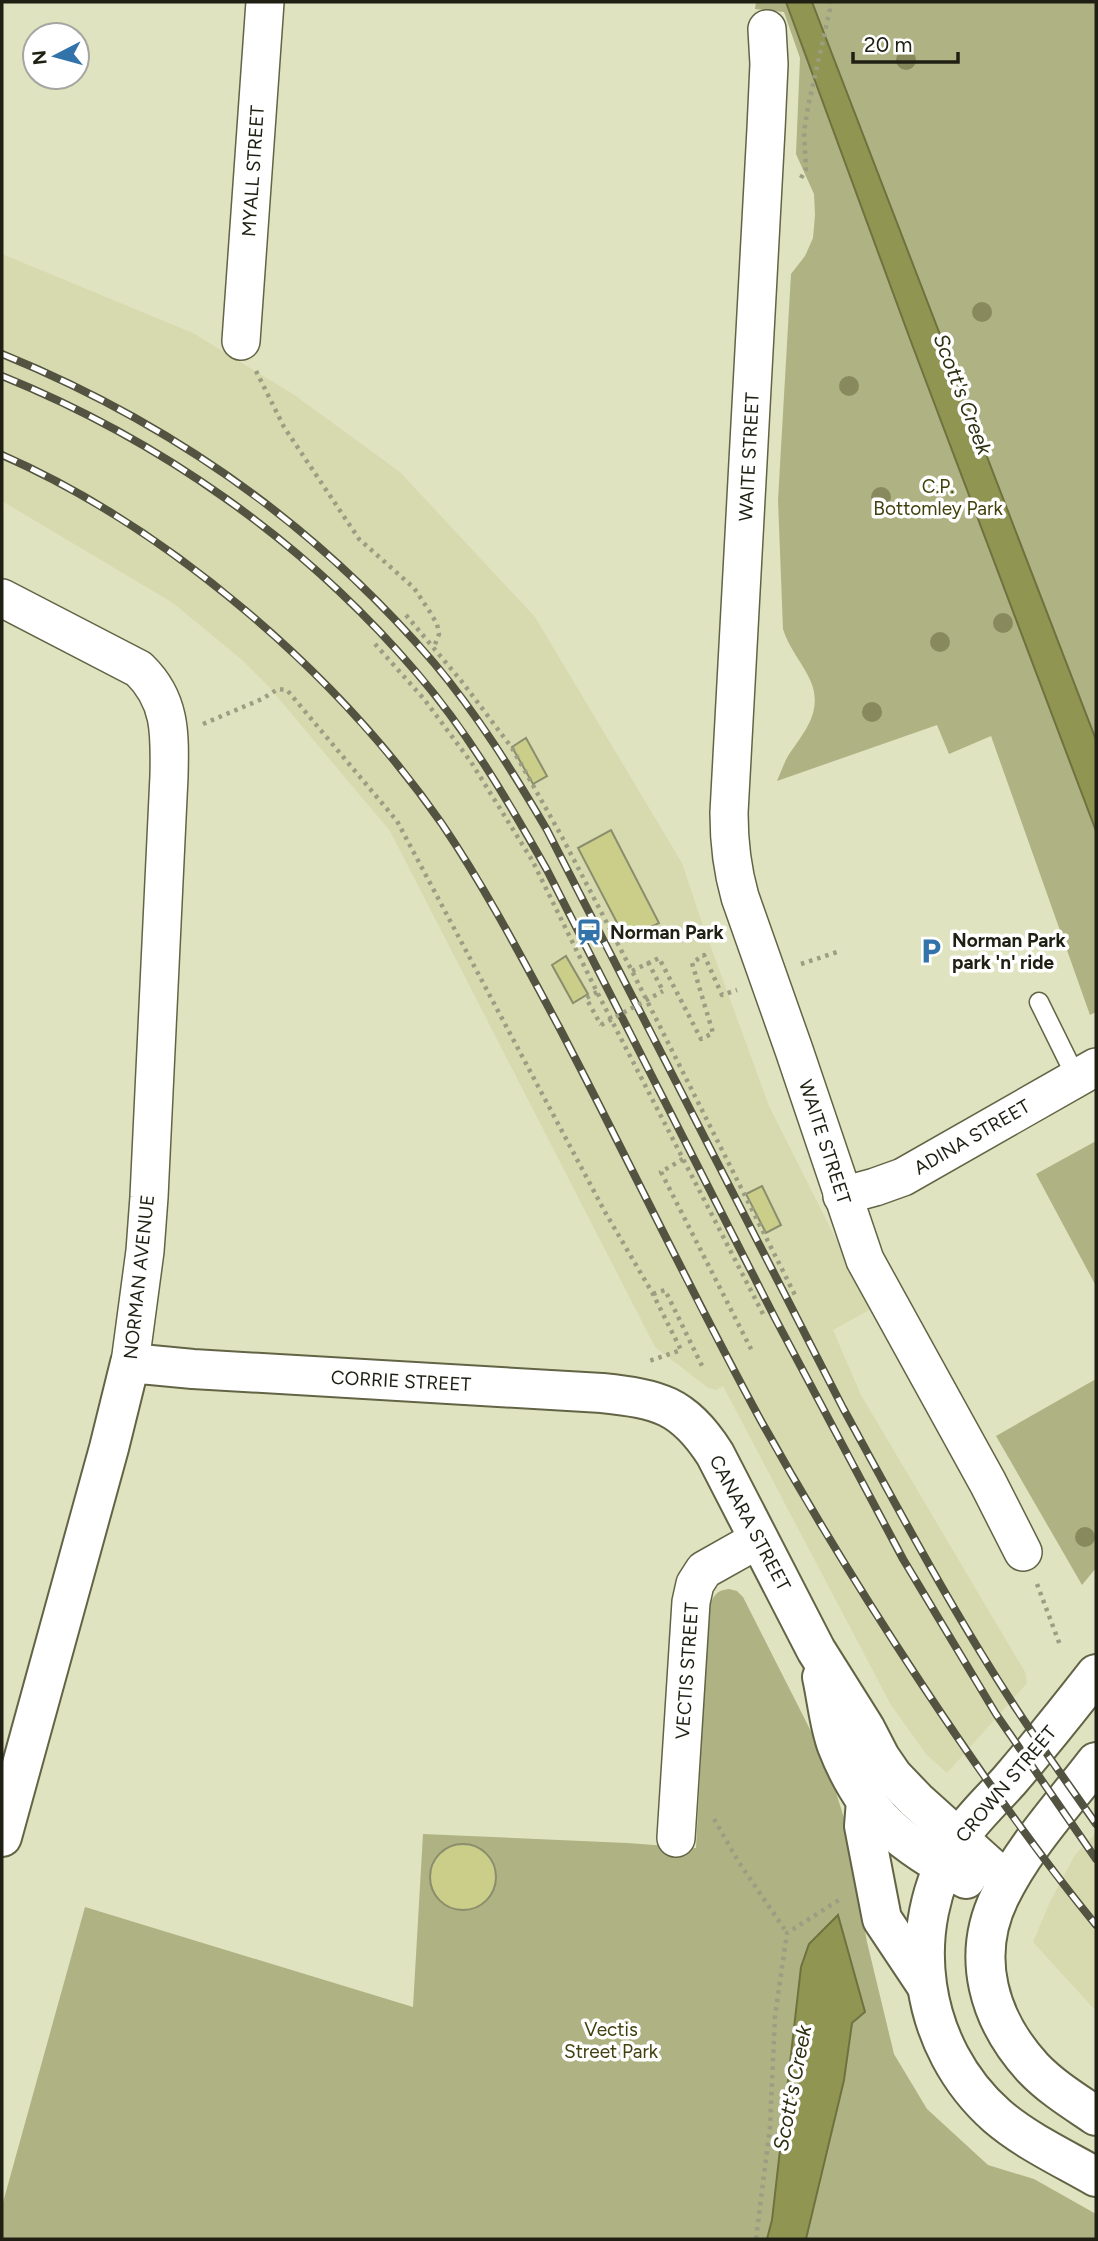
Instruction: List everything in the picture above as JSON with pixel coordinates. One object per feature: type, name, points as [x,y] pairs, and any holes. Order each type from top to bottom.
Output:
[{"type":"street","name":"MYALL STREET","points":[[240,341],[265,2]]},
{"type":"street","name":"WAITE STREET","points":[[767,29],[771,215],[750,701],[729,813],[729,846],[733,872],[865,1260],[1023,1552]]},
{"type":"street","name":"NORMAN AVENUE","points":[[2,598],[139,669],[150,680],[163,701],[169,736],[149,1197],[144,1264],[130,1363],[2,1838]]},
{"type":"street","name":"ADINA STREET","points":[[842,1196],[902,1177],[1086,1072]]},
{"type":"street","name":"CORRIE STREET","points":[[130,1363],[602,1393],[649,1399],[671,1408]]},
{"type":"street","name":"CANARA STREET","points":[[671,1408],[682,1415],[706,1440],[816,1650],[893,1776],[916,1800],[951,1853]]},
{"type":"street","name":"VECTIS STREET","points":[[677,1826],[691,1602],[695,1584],[704,1570],[759,1539]]},
{"type":"street","name":"CANARA STREET","points":[[816,1650],[836,1744],[866,1801],[899,1838],[951,1853],[1003,1890]]},
{"type":"street","name":"CROWN STREET","points":[[926,1985],[927,1917],[951,1853],[1096,1674]]},
{"type":"street","points":[[1096,1762],[1030,1847],[1003,1890],[988,1934],[985,1957],[986,1981],[1000,2024],[1013,2044],[1057,2089],[1096,2116]]},
{"type":"street","points":[[866,1801],[864,1826],[882,1919],[926,1985],[931,2008],[947,2052],[978,2097],[1017,2131],[1096,2177]]},
{"type":"lane","points":[[1039,1002],[1086,1072]]},
{"type":"path","points":[[808,107],[830,2]]},
{"type":"path","points":[[240,341],[284,427],[359,539],[414,588],[430,612],[439,634],[434,648]]},
{"type":"path","points":[[406,615],[512,748],[632,971],[797,1299]]},
{"type":"path","points":[[375,644],[424,699],[471,762],[532,860],[763,1314]]},
{"type":"path","points":[[197,726],[262,699],[278,689],[287,690],[397,821],[681,1350],[645,1362]]},
{"type":"path","points":[[793,967],[840,951]]},
{"type":"path","points":[[632,971],[659,958],[701,1039],[713,1033],[692,963],[704,955],[722,995],[738,990]]},
{"type":"path","points":[[597,992],[586,998],[601,1025],[663,991],[648,962]]},
{"type":"path","points":[[682,1159],[661,1172],[752,1351]]},
{"type":"path","points":[[653,1294],[665,1290],[704,1370]]},
{"type":"path","points":[[1023,1552],[1060,1645]]},
{"type":"path","points":[[677,1826],[714,1819],[738,1861],[787,1933],[775,2016],[770,2127],[756,2239]]},
{"type":"path","points":[[787,1933],[851,1892]]},
{"type":"shaded area","points":[[2,254],[193,333],[293,394],[400,472],[535,617],[682,863],[769,1106],[871,1309],[833,1330],[861,1395],[1025,1672],[1027,1683],[947,1773],[926,1754],[891,1705],[723,1386],[716,1390],[707,1387],[655,1347],[390,831],[269,687],[242,660],[173,603],[2,501]]},
{"type":"shaded area","points":[[1096,1833],[1096,2011],[1033,1942],[1049,1904],[1075,1855]]},
{"type":"green space","name":"C.P. Bottomley Park","points":[[756,2],[1096,2],[1096,1012],[1090,1015],[991,736],[949,754],[937,725],[777,781],[788,756],[810,721],[815,703],[811,682],[783,629],[778,500],[791,274],[805,256],[813,238],[815,215],[814,194],[796,154],[800,58],[784,12],[755,9]]},
{"type":"green space","points":[[1096,1141],[1096,1286],[1036,1174]]},
{"type":"green space","points":[[1096,1379],[1096,1568],[1082,1585],[996,1436]]},
{"type":"green space","name":"Vectis Street Park","points":[[729,1589],[737,1591],[743,1597],[826,1761],[845,1821],[867,1942],[894,2054],[927,2109],[988,2165],[1034,2179],[1096,2214],[1096,2239],[2,2239],[2,2206],[85,1907],[413,2007],[423,1834],[696,1848],[709,1609],[715,1595]]},
{"type":"water","points":[[786,2],[812,2],[1096,740],[1096,831],[910,339]]},
{"type":"water","name":"Scott's Creek","points":[[838,1915],[865,2012],[852,2023],[844,2080],[806,2239],[767,2239],[772,2220],[801,1967],[809,1944]]},
{"type":"building","points":[[526,738],[547,776],[533,784],[512,747]]},
{"type":"building","name":"Norman Park","points":[[611,830],[659,923],[626,940],[578,848]]},
{"type":"building","points":[[566,956],[588,994],[573,1003],[552,965]]},
{"type":"building","points":[[762,1186],[781,1225],[766,1233],[746,1194]]},
{"type":"building","points":[[457,1844],[469,1844],[481,1849],[491,1859],[496,1877],[494,1890],[481,1905],[469,1910],[457,1910],[445,1905],[435,1895],[430,1883],[430,1871],[435,1859],[445,1849]]},
{"type":"railway","points":[[2,354],[64,381],[123,412],[181,445],[236,482],[340,566],[434,663],[465,702],[508,765],[547,830],[843,1408],[923,1554],[1008,1696],[1096,1824]]},
{"type":"railway","points":[[2,376],[118,431],[173,463],[226,499],[326,579],[373,624],[453,719],[502,793],[547,870],[775,1318],[903,1559],[996,1714],[1096,1859]]},
{"type":"railway","points":[[2,455],[65,486],[127,523],[188,565],[246,611],[353,713],[400,768],[442,824],[489,899],[531,975],[734,1370],[818,1519],[879,1618],[963,1745],[1027,1836],[1096,1925]]},
{"type":"place","name":"Norman Park","points":[[589,932]]},
{"type":"place","name":"Norman Park park 'n' ride","points":[[931,951]]}]
